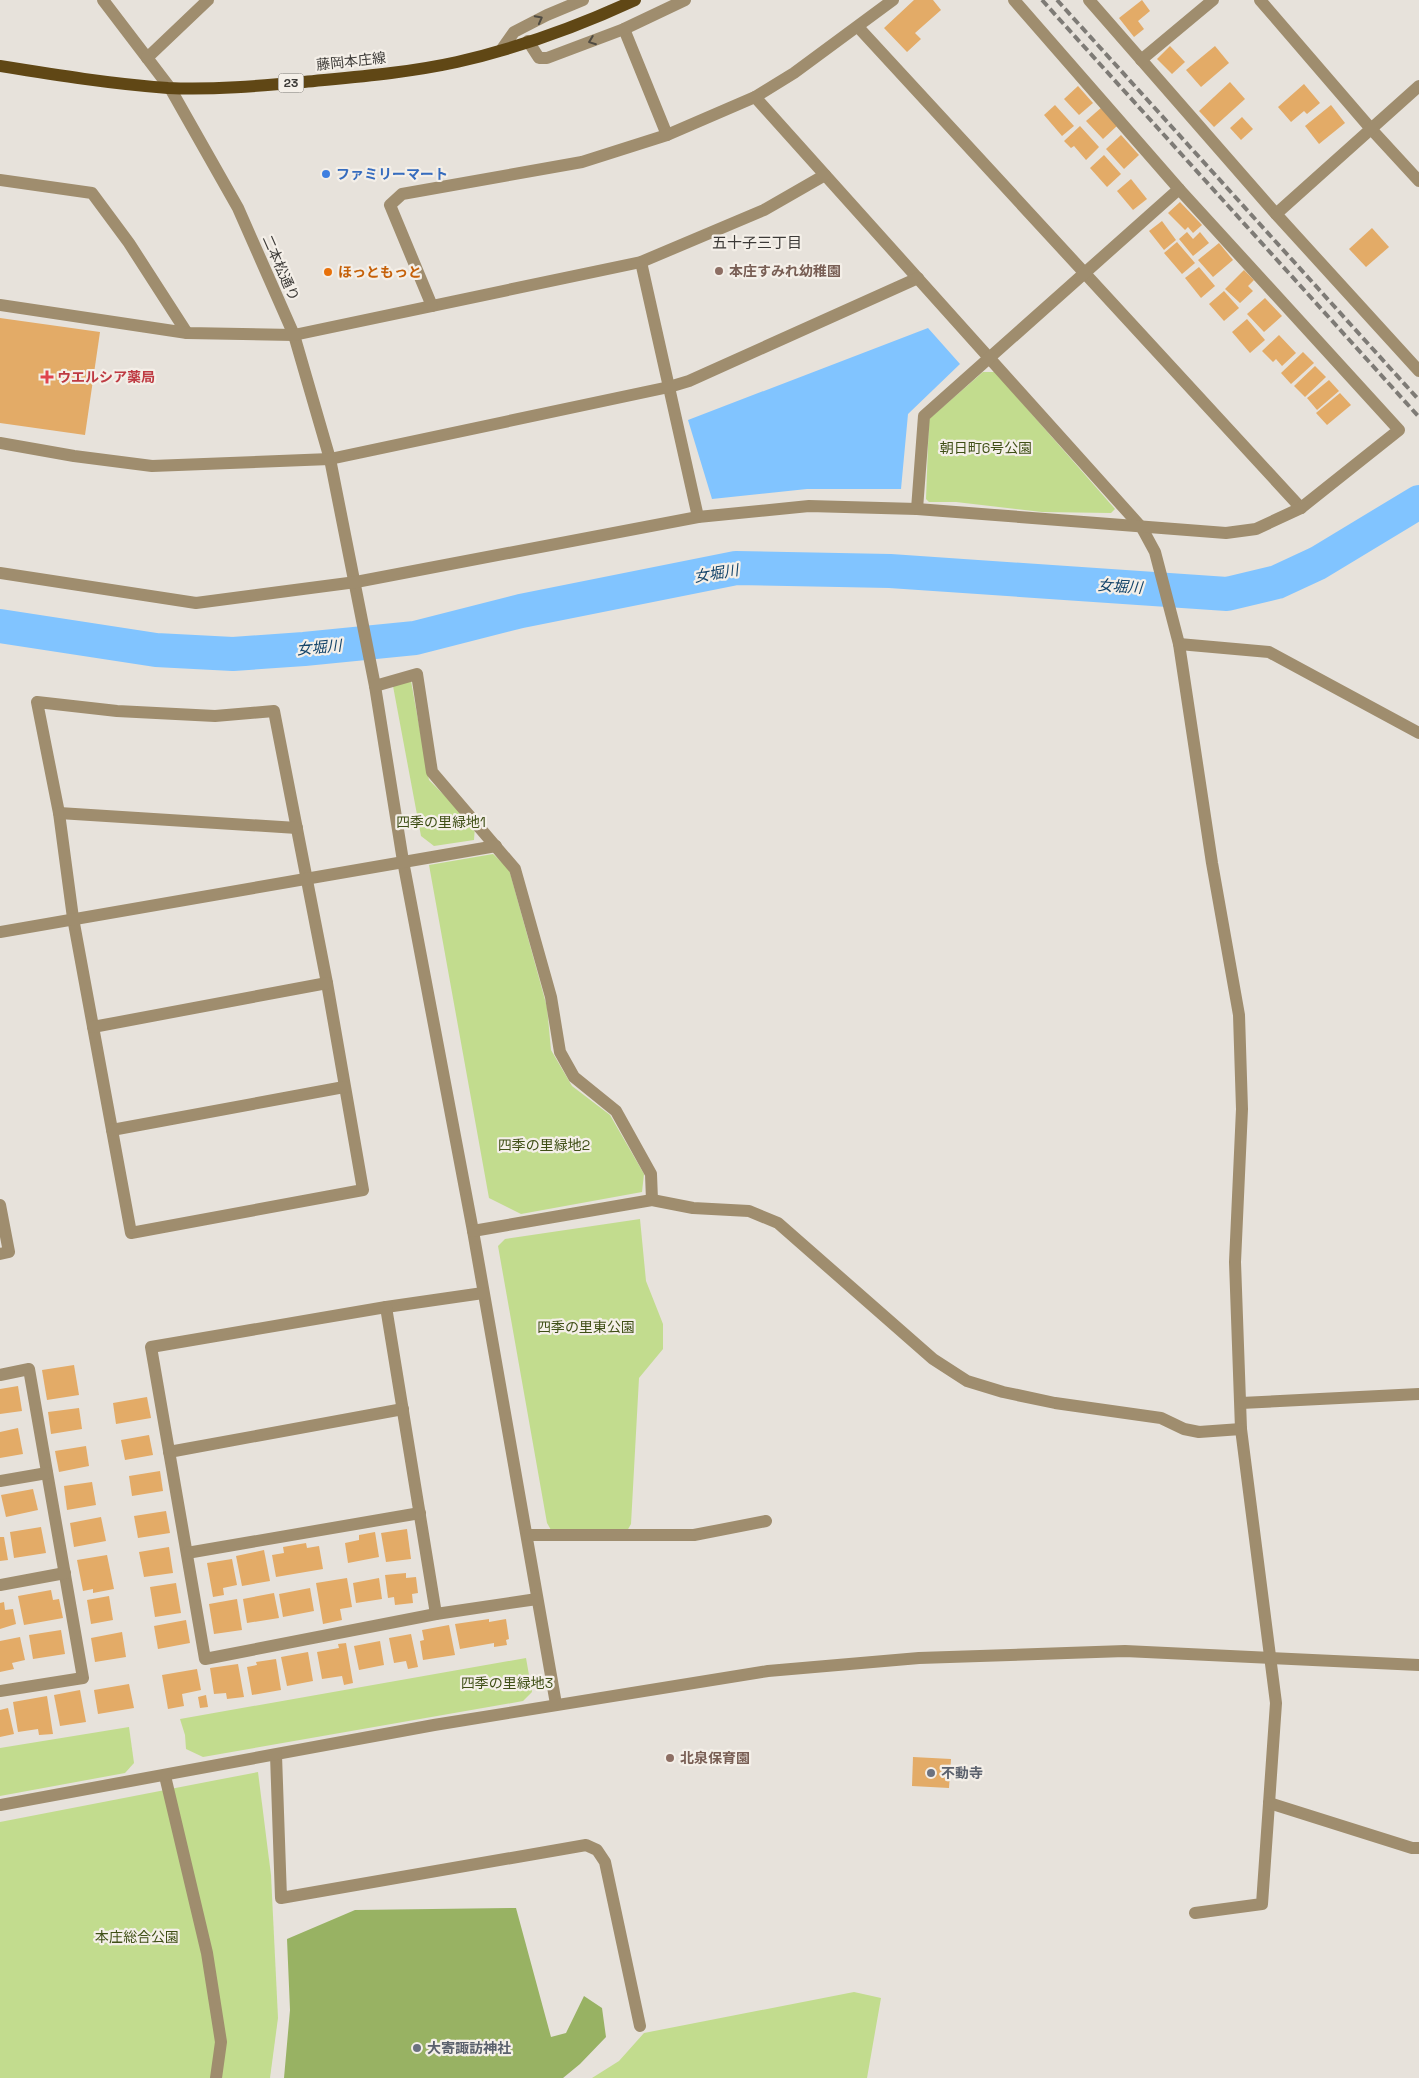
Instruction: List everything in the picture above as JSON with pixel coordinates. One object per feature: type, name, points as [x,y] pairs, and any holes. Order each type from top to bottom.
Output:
[{"type":"main road","name":"藤岡本庄線","points":[[0,66],[80,79],[170,88],[251,86],[369,76],[457,62],[502,50],[576,25],[636,0]]},
{"type":"street","name":"二本松通り","points":[[104,0],[170,88],[238,208],[294,335],[330,459],[356,582],[403,861],[473,1231],[528,1535],[537,1599],[556,1704]]},
{"type":"street","points":[[147,58],[208,0]]},
{"type":"street","points":[[502,50],[514,32],[546,15],[583,0]]},
{"type":"street","points":[[528,41],[539,58],[547,58],[624,29],[685,0]]},
{"type":"street","points":[[432,306],[390,205],[402,194],[582,162],[667,135],[755,97],[858,27],[893,0]]},
{"type":"street","points":[[0,573],[196,603],[356,582],[698,517],[808,506],[918,509],[1142,528],[1226,533],[1256,529],[1301,508],[1399,430],[1179,189],[1014,0]]},
{"type":"street","points":[[1089,0],[1276,214],[1419,371]]},
{"type":"street","points":[[1141,60],[1213,0]]},
{"type":"street","points":[[1260,0],[1372,130],[1419,181]]},
{"type":"street","points":[[858,27],[1301,508]]},
{"type":"street","points":[[624,29],[667,135]]},
{"type":"street","points":[[1276,214],[1419,86]]},
{"type":"street","points":[[755,97],[1142,528],[1155,552],[1176,638],[1212,863],[1239,1015],[1242,1109],[1235,1262],[1241,1429],[1276,1703],[1262,1904],[1195,1913]]},
{"type":"street","points":[[0,306],[187,333],[294,335],[641,262],[764,210],[825,175]]},
{"type":"street","points":[[0,180],[92,193],[129,243],[187,333]]},
{"type":"street","points":[[918,509],[924,416],[1179,189]]},
{"type":"street","points":[[641,262],[698,517]]},
{"type":"street","points":[[0,443],[74,456],[152,466],[330,459],[669,388],[689,381],[918,278]]},
{"type":"street","points":[[1176,638],[1269,652],[1419,733]]},
{"type":"street","points":[[374,683],[417,674],[432,772],[515,869],[551,997],[560,1052],[574,1077],[616,1111],[651,1174],[652,1200]]},
{"type":"street","points":[[37,702],[116,711],[215,716],[274,711],[327,983],[363,1190],[131,1233],[73,918],[58,813],[37,702]]},
{"type":"street","points":[[58,813],[297,828]]},
{"type":"street","points":[[0,932],[496,846]]},
{"type":"street","points":[[93,1027],[327,983]]},
{"type":"street","points":[[112,1130],[344,1088]]},
{"type":"street","points":[[473,1231],[652,1200],[693,1208],[749,1211],[778,1223],[933,1359],[967,1381],[1003,1392],[1055,1403],[1161,1418],[1184,1429],[1199,1432],[1241,1429]]},
{"type":"street","points":[[0,1205],[9,1252],[0,1254]]},
{"type":"street","points":[[483,1293],[386,1307],[151,1347],[205,1659],[436,1614],[537,1599]]},
{"type":"street","points":[[386,1307],[436,1614]]},
{"type":"street","points":[[0,1375],[29,1370],[83,1678],[0,1691]]},
{"type":"street","points":[[1240,1403],[1419,1394]]},
{"type":"street","points":[[169,1452],[402,1409]]},
{"type":"street","points":[[0,1481],[47,1473]]},
{"type":"street","points":[[187,1553],[420,1513]]},
{"type":"street","points":[[528,1535],[694,1535],[766,1521]]},
{"type":"street","points":[[0,1585],[65,1573]]},
{"type":"street","points":[[0,1804],[165,1776],[556,1704],[768,1671],[919,1658],[1125,1651],[1419,1665]]},
{"type":"street","points":[[276,1755],[282,1898],[586,1845],[598,1850],[605,1862],[640,2026]]},
{"type":"street","points":[[165,1776],[208,1962],[221,2042],[216,2078]]},
{"type":"street","points":[[1269,1803],[1412,1848],[1419,1848]]},
{"type":"green space","name":"朝日町6号公園","points":[[983,372],[995,372],[1115,509],[1111,513],[1042,512],[956,502],[929,502],[926,499],[929,419]]},
{"type":"green space","name":"四季の里緑地1","points":[[411,681],[429,780],[475,826],[474,840],[434,846],[421,836],[393,686]]},
{"type":"green space","name":"四季の里緑地2","points":[[493,854],[509,869],[547,1007],[551,1050],[572,1086],[610,1115],[644,1174],[642,1192],[521,1214],[489,1198],[429,865]]},
{"type":"green space","name":"四季の里東公園","points":[[640,1219],[646,1281],[663,1324],[663,1349],[639,1378],[631,1524],[627,1531],[551,1530],[547,1523],[498,1246],[505,1239]]},
{"type":"green space","name":"四季の里緑地3","points":[[526,1658],[532,1692],[523,1701],[203,1757],[186,1749],[185,1735],[180,1719]]},
{"type":"green space","points":[[129,1727],[134,1763],[125,1773],[0,1796],[0,1748]]},
{"type":"green space","name":"本庄総合公園","points":[[258,1772],[271,1875],[278,2018],[270,2078],[0,2078],[0,1822]]},
{"type":"green space","points":[[516,1908],[551,2037],[566,2033],[584,1996],[602,2008],[606,2037],[580,2064],[563,2078],[284,2078],[290,2010],[287,1939],[355,1910]]},
{"type":"green space","points":[[854,1992],[881,1998],[867,2078],[592,2078],[619,2061],[644,2033]]},
{"type":"water","points":[[928,328],[960,364],[908,414],[901,489],[807,489],[712,499],[688,420]]},
{"type":"building","points":[[914,0],[933,0],[941,10],[915,33],[921,39],[907,52],[884,28]]},
{"type":"building","points":[[1142,0],[1150,11],[1138,21],[1144,29],[1134,37],[1119,18]]},
{"type":"building","points":[[1170,46],[1185,62],[1172,74],[1157,59]]},
{"type":"building","points":[[1215,46],[1229,63],[1201,87],[1186,70]]},
{"type":"building","points":[[1230,82],[1245,99],[1214,127],[1199,111]]},
{"type":"building","points":[[1304,84],[1320,103],[1307,114],[1304,111],[1291,122],[1278,107]]},
{"type":"building","points":[[1078,86],[1093,103],[1079,115],[1064,99]]},
{"type":"building","points":[[1055,105],[1074,126],[1062,136],[1044,115]]},
{"type":"building","points":[[1331,105],[1345,123],[1319,144],[1305,126]]},
{"type":"building","points":[[1102,107],[1118,125],[1103,139],[1086,121]]},
{"type":"building","points":[[1242,117],[1253,129],[1241,140],[1230,128]]},
{"type":"building","points":[[1080,126],[1099,147],[1086,160],[1074,146],[1071,148],[1064,141]]},
{"type":"building","points":[[1121,135],[1139,155],[1124,169],[1106,149]]},
{"type":"building","points":[[1104,155],[1121,174],[1107,187],[1090,168]]},
{"type":"building","points":[[1131,179],[1147,199],[1133,210],[1117,191]]},
{"type":"building","points":[[1180,202],[1202,225],[1193,233],[1188,227],[1185,230],[1168,213]]},
{"type":"building","points":[[1162,221],[1176,240],[1164,250],[1149,231]]},
{"type":"building","points":[[1372,228],[1389,247],[1366,267],[1349,249]]},
{"type":"building","points":[[1187,232],[1193,239],[1200,232],[1209,243],[1193,256],[1179,239]]},
{"type":"building","points":[[1177,242],[1195,263],[1182,274],[1164,253]]},
{"type":"building","points":[[1219,243],[1233,260],[1213,277],[1198,260]]},
{"type":"building","points":[[1199,267],[1215,286],[1201,298],[1185,278]]},
{"type":"building","points":[[1244,270],[1254,280],[1248,286],[1253,291],[1240,303],[1225,289]]},
{"type":"building","points":[[1224,291],[1239,308],[1224,321],[1209,304]]},
{"type":"building","points":[[1265,298],[1282,316],[1264,332],[1247,314]]},
{"type":"building","name":"ウエルシア薬局","points":[[0,318],[100,332],[85,435],[0,423]]},
{"type":"building","points":[[1247,319],[1265,340],[1250,353],[1232,332]]},
{"type":"building","points":[[1279,335],[1296,353],[1282,366],[1276,359],[1273,362],[1262,351]]},
{"type":"building","points":[[1303,352],[1314,363],[1291,384],[1281,373]]},
{"type":"building","points":[[1315,366],[1326,377],[1305,397],[1294,386]]},
{"type":"building","points":[[1329,380],[1339,391],[1317,410],[1307,398]]},
{"type":"building","points":[[1340,393],[1351,405],[1327,425],[1316,413]]},
{"type":"building","points":[[74,1365],[79,1395],[47,1400],[42,1370]]},
{"type":"building","points":[[18,1386],[22,1411],[0,1414],[0,1389]]},
{"type":"building","points":[[147,1397],[151,1418],[116,1424],[113,1403]]},
{"type":"building","points":[[79,1408],[82,1429],[51,1434],[48,1412]]},
{"type":"building","points":[[18,1428],[23,1454],[0,1458],[0,1432]]},
{"type":"building","points":[[149,1435],[153,1455],[125,1460],[121,1440]]},
{"type":"building","points":[[86,1446],[89,1466],[59,1472],[55,1451]]},
{"type":"building","points":[[160,1471],[163,1491],[132,1496],[129,1476]]},
{"type":"building","points":[[92,1482],[96,1505],[67,1510],[64,1486]]},
{"type":"building","points":[[33,1489],[38,1510],[6,1517],[1,1495]]},
{"type":"building","points":[[166,1511],[170,1533],[138,1538],[134,1516]]},
{"type":"building","points":[[101,1517],[106,1541],[74,1547],[70,1523]]},
{"type":"building","points":[[41,1527],[46,1553],[14,1558],[10,1532]]},
{"type":"building","points":[[407,1529],[411,1559],[386,1562],[381,1533]]},
{"type":"building","points":[[375,1532],[379,1557],[348,1563],[345,1543],[359,1540],[359,1535]]},
{"type":"building","points":[[0,1537],[4,1537],[8,1560],[0,1561]]},
{"type":"building","points":[[306,1543],[307,1548],[319,1546],[323,1569],[276,1577],[272,1555],[284,1553],[283,1547]]},
{"type":"building","points":[[169,1547],[173,1573],[144,1577],[139,1552]]},
{"type":"building","points":[[264,1550],[270,1581],[242,1586],[236,1556]]},
{"type":"building","points":[[107,1555],[114,1589],[93,1593],[93,1589],[83,1591],[77,1560]]},
{"type":"building","points":[[232,1559],[237,1585],[223,1588],[224,1595],[213,1597],[207,1563]]},
{"type":"building","points":[[406,1573],[406,1578],[416,1577],[418,1593],[412,1594],[413,1603],[395,1605],[394,1597],[388,1598],[385,1575]]},
{"type":"building","points":[[347,1578],[352,1607],[340,1609],[342,1620],[323,1624],[316,1583]]},
{"type":"building","points":[[379,1578],[382,1599],[356,1603],[353,1583]]},
{"type":"building","points":[[176,1583],[181,1613],[155,1617],[150,1587]]},
{"type":"building","points":[[310,1588],[314,1611],[283,1617],[279,1594]]},
{"type":"building","points":[[51,1590],[53,1600],[59,1599],[63,1618],[24,1625],[18,1596]]},
{"type":"building","points":[[274,1593],[279,1618],[247,1623],[243,1599]]},
{"type":"building","points":[[109,1596],[113,1620],[91,1624],[87,1600]]},
{"type":"building","points":[[237,1599],[242,1630],[214,1634],[209,1604]]},
{"type":"building","points":[[4,1602],[5,1610],[13,1609],[16,1624],[0,1629],[0,1603]]},
{"type":"building","points":[[489,1619],[489,1622],[506,1619],[509,1639],[506,1640],[507,1645],[494,1647],[494,1643],[460,1649],[455,1624]]},
{"type":"building","points":[[186,1620],[190,1643],[158,1649],[154,1626]]},
{"type":"building","points":[[449,1625],[455,1655],[423,1660],[420,1641],[424,1640],[422,1630]]},
{"type":"building","points":[[61,1630],[65,1654],[33,1659],[29,1635]]},
{"type":"building","points":[[122,1632],[126,1657],[95,1662],[91,1638]]},
{"type":"building","points":[[411,1634],[418,1667],[408,1669],[406,1661],[394,1663],[389,1638]]},
{"type":"building","points":[[20,1637],[25,1660],[12,1663],[14,1669],[0,1672],[0,1641]]},
{"type":"building","points":[[380,1641],[384,1665],[359,1670],[354,1646]]},
{"type":"building","points":[[346,1643],[353,1683],[344,1685],[342,1676],[322,1679],[317,1652],[339,1648],[338,1644]]},
{"type":"building","points":[[308,1652],[313,1681],[287,1686],[281,1657]]},
{"type":"building","points":[[276,1659],[281,1690],[252,1695],[247,1667],[257,1665],[256,1662]]},
{"type":"building","points":[[238,1664],[244,1697],[227,1699],[226,1693],[214,1694],[210,1668]]},
{"type":"building","points":[[197,1669],[201,1690],[182,1694],[184,1706],[168,1709],[162,1675]]},
{"type":"building","points":[[129,1684],[134,1708],[98,1714],[94,1690]]},
{"type":"building","points":[[80,1690],[86,1722],[60,1726],[54,1695]]},
{"type":"building","points":[[206,1695],[208,1707],[200,1708],[198,1697]]},
{"type":"building","points":[[47,1696],[53,1734],[39,1735],[38,1729],[18,1732],[13,1702]]},
{"type":"building","points":[[8,1708],[14,1734],[0,1737],[0,1710]]},
{"type":"building","name":"不動寺","points":[[913,1757],[951,1759],[949,1788],[912,1786]]},
{"type":"waterway","name":"女堀川","points":[[0,626],[156,650],[233,654],[304,649],[415,638],[521,611],[736,568],[890,571],[1227,594],[1277,582],[1318,563],[1419,502]]},
{"type":"railway","points":[[1042,0],[1419,417]]},
{"type":"railway","points":[[1057,0],[1419,400]]},
{"type":"place","name":"ファミリーマート","points":[[326,174]]},
{"type":"place","name":"本庄すみれ幼稚園","points":[[719,271]]},
{"type":"place","name":"ほっともっと","points":[[328,272]]},
{"type":"place","name":"ウエルシア薬局","points":[[47,377]]},
{"type":"place","name":"北泉保育園","points":[[670,1758]]},
{"type":"place","name":"不動寺","points":[[931,1773]]},
{"type":"place","name":"大寄諏訪神社","points":[[417,2048]]},
{"type":"district","name":"五十子三丁目","points":[[757,242]]}]
